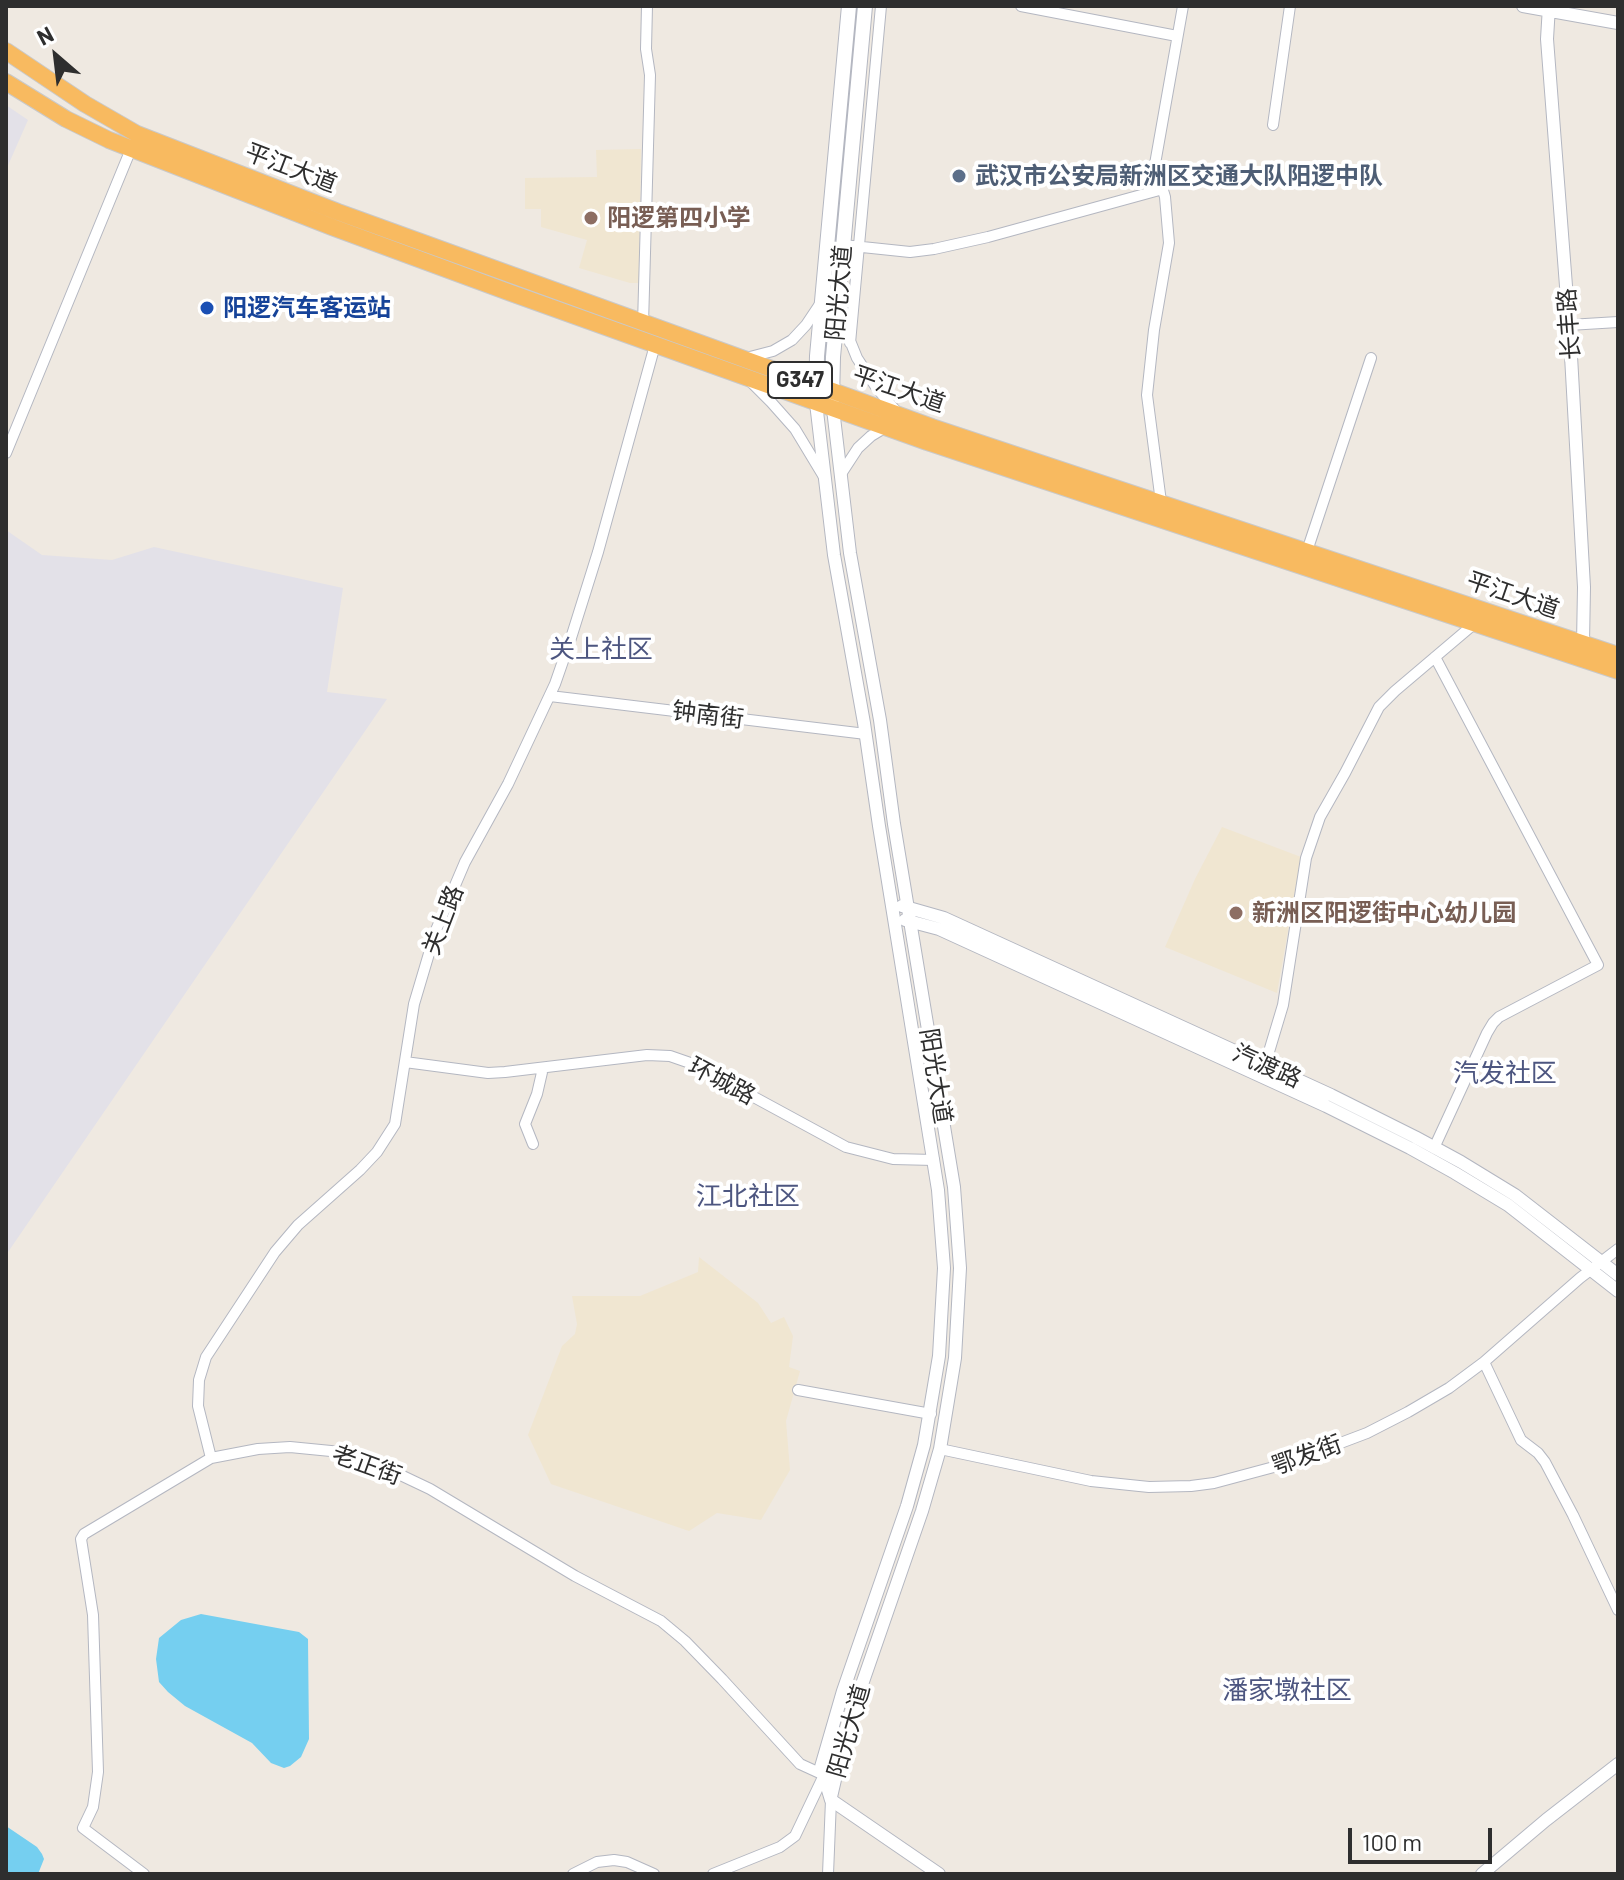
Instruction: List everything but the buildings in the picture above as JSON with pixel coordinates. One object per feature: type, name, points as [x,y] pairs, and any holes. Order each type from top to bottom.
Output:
[{"type":"highway","name":"平江大道","points":[[6,51],[85,104],[137,134],[353,218],[742,359],[886,427],[1618,671]]},
{"type":"highway","name":"平江大道","points":[[6,82],[66,119],[131,149],[332,227],[747,378],[900,416],[1618,655]]},
{"type":"main road","name":"阳光大道","points":[[824,397],[822,299],[849,6]]},
{"type":"main road","name":"阳光大道","points":[[824,397],[851,246],[865,6]]},
{"type":"street","points":[[643,324],[650,75],[646,49],[647,6]]},
{"type":"street","points":[[850,343],[851,246],[881,6]]},
{"type":"street","points":[[1021,6],[1177,36]]},
{"type":"street","points":[[1161,502],[1147,395],[1169,243],[1165,197],[1155,164],[1183,6]]},
{"type":"street","points":[[1273,125],[1290,6]]},
{"type":"street","points":[[1523,6],[1549,8],[1618,23]]},
{"type":"street","name":"长丰路","points":[[1549,8],[1547,39],[1569,325],[1584,587],[1583,643]]},
{"type":"street","points":[[6,453],[131,149]]},
{"type":"street","points":[[851,246],[910,252],[934,249],[1163,189]]},
{"type":"street","points":[[742,359],[773,351],[792,340],[813,317],[822,299]]},
{"type":"street","points":[[838,309],[850,343],[871,380],[900,416]]},
{"type":"street","points":[[1569,325],[1618,322]]},
{"type":"street","name":"关上路","points":[[211,1458],[198,1406],[199,1380],[206,1357],[283,1242],[360,1170],[395,1124],[414,1004],[436,930],[465,862],[508,784],[550,696],[598,552],[655,345]]},
{"type":"street","points":[[1307,551],[1371,358]]},
{"type":"street","points":[[747,378],[795,429],[825,479]]},
{"type":"street","name":"阳光大道","points":[[824,397],[841,476],[850,553],[880,720],[954,1187],[959,1238],[955,1358],[940,1449],[922,1511],[858,1696],[831,1800]]},
{"type":"street","name":"阳光大道","points":[[824,397],[825,479],[834,555],[934,1160],[944,1268],[939,1356],[931,1414],[917,1476],[839,1704],[821,1767],[831,1800]]},
{"type":"street","points":[[841,476],[858,448],[886,427]]},
{"type":"street","points":[[1265,1065],[1283,1005],[1306,858],[1314,830],[1379,707],[1474,624]]},
{"type":"street","points":[[1434,1148],[1493,1023],[1598,965],[1435,657]]},
{"type":"street","name":"钟南街","points":[[550,696],[866,734]]},
{"type":"street","name":"汽渡路","points":[[893,910],[910,915],[1387,1136],[1482,1189],[1596,1266],[1618,1275]]},
{"type":"street","name":"汽渡路","points":[[910,915],[944,918],[1344,1101],[1434,1148],[1515,1195],[1596,1266],[1618,1291]]},
{"type":"street","name":"环城路","points":[[405,1062],[488,1073],[647,1055],[670,1056],[693,1064],[846,1147],[893,1159],[934,1160]]},
{"type":"street","points":[[533,1144],[525,1124],[543,1068]]},
{"type":"street","name":"鄂发街","points":[[940,1449],[1111,1484],[1169,1487],[1236,1479],[1299,1460],[1367,1433],[1429,1401],[1484,1362],[1618,1249]]},
{"type":"street","points":[[1484,1362],[1521,1440],[1545,1462],[1618,1610]]},
{"type":"street","points":[[798,1390],[931,1414]]},
{"type":"street","name":"老正街","points":[[144,1874],[83,1828],[93,1807],[98,1772],[93,1615],[81,1539],[84,1534],[211,1458],[242,1451],[273,1447],[341,1452],[430,1489],[575,1576],[661,1621],[713,1669],[800,1764],[824,1775]]},
{"type":"street","points":[[1482,1874],[1618,1764]]},
{"type":"street","points":[[713,1874],[780,1847],[795,1836],[824,1775]]},
{"type":"street","points":[[828,1874],[831,1800]]},
{"type":"street","points":[[831,1800],[939,1874]]},
{"type":"street","points":[[573,1874],[597,1862],[614,1860],[627,1862],[654,1874]]},
{"type":"shaded area","points":[[6,105],[28,120],[6,170]]},
{"type":"shaded area","name":"阳逻第四小学","points":[[641,149],[639,283],[630,283],[579,268],[587,240],[541,227],[541,209],[525,209],[525,178],[597,177],[596,150]]},
{"type":"shaded area","points":[[6,530],[42,555],[112,560],[154,547],[343,588],[327,692],[387,699],[6,1255]]},
{"type":"shaded area","name":"新洲区阳逻街中心幼儿园","points":[[1222,827],[1301,857],[1277,993],[1165,947]]},
{"type":"shaded area","points":[[699,1257],[758,1303],[771,1323],[784,1317],[793,1336],[789,1367],[800,1371],[786,1421],[790,1470],[761,1520],[717,1513],[689,1531],[551,1484],[528,1435],[562,1346],[575,1334],[577,1324],[572,1296],[640,1296],[698,1272]]},
{"type":"water","points":[[201,1614],[299,1632],[308,1639],[309,1739],[301,1757],[290,1766],[284,1768],[271,1763],[252,1743],[185,1706],[159,1682],[156,1659],[159,1638],[181,1620]]},
{"type":"water","points":[[6,1826],[37,1847],[42,1854],[44,1859],[38,1874],[6,1874]]},
{"type":"place","name":"武汉市公安局新洲区交通大队阳逻中队","points":[[959,176]]},
{"type":"place","name":"阳逻第四小学","points":[[591,218]]},
{"type":"place","name":"阳逻汽车客运站","points":[[207,308]]},
{"type":"place","name":"新洲区阳逻街中心幼儿园","points":[[1236,913]]},
{"type":"district","name":"关上社区","points":[[601,649]]},
{"type":"district","name":"汽发社区","points":[[1505,1073]]},
{"type":"district","name":"江北社区","points":[[748,1196]]},
{"type":"district","name":"潘家墩社区","points":[[1287,1690]]}]
